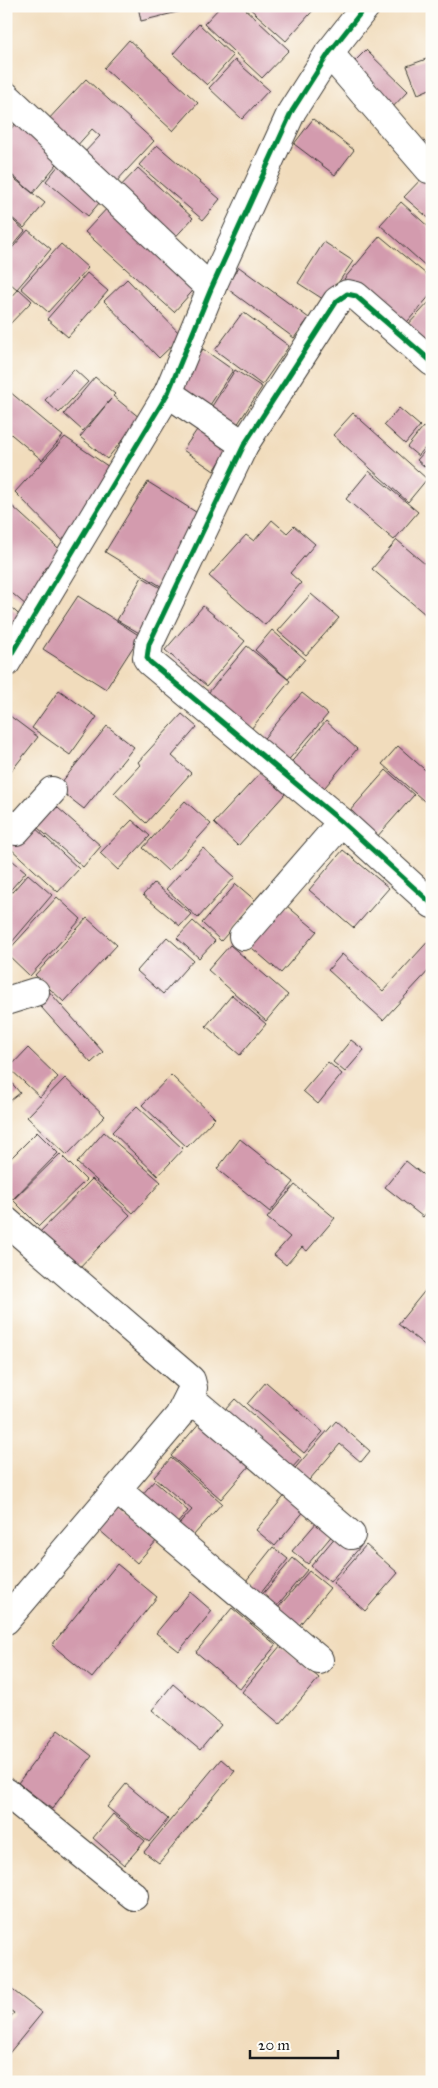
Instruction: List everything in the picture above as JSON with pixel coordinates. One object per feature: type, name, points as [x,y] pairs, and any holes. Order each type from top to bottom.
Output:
[{"type":"street","points":[[6,663],[168,393],[211,289],[292,111],[329,53],[366,6]]},
{"type":"street","points":[[329,53],[429,169]]},
{"type":"street","points":[[6,96],[211,289]]},
{"type":"street","points":[[432,362],[356,296],[347,294],[337,301],[244,445],[149,644],[147,658],[342,822],[432,904]]},
{"type":"street","points":[[168,393],[244,445]]},
{"type":"street","points":[[6,822],[16,831],[52,791]]},
{"type":"street","points":[[242,936],[342,822]]},
{"type":"street","points":[[6,1001],[35,992]]},
{"type":"street","points":[[6,1221],[191,1380],[193,1388],[179,1416],[6,1620]]},
{"type":"street","points":[[189,1397],[351,1535]]},
{"type":"street","points":[[117,1490],[319,1660]]},
{"type":"street","points":[[6,1792],[134,1896]]},
{"type":"building","points":[[138,6],[198,6],[198,7],[141,21]]},
{"type":"building","points":[[221,6],[242,6],[289,50],[262,78],[204,24]]},
{"type":"building","points":[[247,6],[317,6],[286,41]]},
{"type":"building","points":[[199,24],[233,56],[207,85],[173,54]]},
{"type":"building","points":[[129,40],[198,103],[173,131],[104,68]]},
{"type":"building","points":[[366,50],[408,91],[389,111],[346,70]]},
{"type":"building","points":[[432,57],[432,88],[418,94],[407,66]]},
{"type":"building","points":[[235,60],[269,90],[242,119],[209,88]]},
{"type":"building","points":[[86,79],[154,141],[114,184],[82,155],[100,136],[92,129],[75,148],[46,122]]},
{"type":"building","points":[[313,119],[354,150],[335,175],[294,144]]},
{"type":"building","points":[[17,122],[61,159],[33,193],[6,170],[6,134]]},
{"type":"building","points":[[157,145],[220,199],[203,220],[139,165]]},
{"type":"building","points":[[63,160],[106,195],[88,216],[46,181]]},
{"type":"building","points":[[138,168],[193,218],[169,244],[114,193]]},
{"type":"building","points":[[6,172],[45,203],[24,228],[6,213]]},
{"type":"building","points":[[424,176],[432,183],[432,221],[404,197]]},
{"type":"building","points":[[401,202],[432,230],[432,263],[428,268],[380,225]]},
{"type":"building","points":[[110,205],[198,285],[174,312],[85,232]]},
{"type":"building","points":[[6,214],[25,231],[6,253]]},
{"type":"building","points":[[28,230],[51,249],[17,289],[6,280],[6,255]]},
{"type":"building","points":[[380,236],[432,279],[432,293],[402,328],[344,279]]},
{"type":"building","points":[[324,242],[353,261],[326,301],[298,283]]},
{"type":"building","points":[[61,244],[88,268],[48,312],[21,288]]},
{"type":"building","points":[[239,267],[309,318],[294,338],[225,287]]},
{"type":"building","points":[[87,273],[108,291],[68,337],[47,319]]},
{"type":"building","points":[[127,279],[182,336],[159,358],[104,301]]},
{"type":"building","points":[[19,289],[32,301],[6,328],[6,303]]},
{"type":"building","points":[[432,299],[432,351],[404,329]]},
{"type":"building","points":[[243,312],[289,346],[262,385],[215,350]]},
{"type":"building","points":[[203,349],[233,370],[208,408],[177,388]]},
{"type":"building","points":[[74,369],[88,382],[59,413],[45,400]]},
{"type":"building","points":[[235,370],[262,387],[235,428],[209,411]]},
{"type":"building","points":[[95,377],[115,394],[113,396],[140,418],[107,459],[80,437],[111,399],[83,431],[64,414]]},
{"type":"building","points":[[10,392],[63,436],[42,460],[6,430],[6,396]]},
{"type":"building","points":[[399,408],[420,426],[405,444],[384,425]]},
{"type":"building","points":[[353,413],[427,479],[408,502],[333,435]]},
{"type":"building","points":[[199,427],[229,447],[214,471],[183,450]]},
{"type":"building","points":[[423,427],[432,434],[432,440],[418,456],[407,447]]},
{"type":"building","points":[[65,437],[115,471],[71,549],[15,492]]},
{"type":"building","points":[[432,443],[432,473],[417,460]]},
{"type":"building","points":[[369,471],[418,512],[394,540],[346,499]]},
{"type":"building","points":[[148,482],[207,519],[164,588],[105,552]]},
{"type":"building","points":[[11,505],[67,556],[27,606],[6,588],[6,511]]},
{"type":"building","points":[[272,520],[287,533],[294,526],[315,544],[290,573],[301,583],[265,625],[209,576],[246,535],[254,541]]},
{"type":"building","points":[[397,540],[432,570],[432,620],[372,569]]},
{"type":"building","points":[[142,577],[166,591],[141,634],[117,620]]},
{"type":"building","points":[[311,594],[339,618],[306,655],[278,631]]},
{"type":"building","points":[[78,596],[140,636],[106,689],[43,649]]},
{"type":"building","points":[[6,603],[27,622],[6,646]]},
{"type":"building","points":[[203,606],[245,641],[207,686],[165,650]]},
{"type":"building","points":[[272,630],[305,659],[288,679],[255,650]]},
{"type":"building","points":[[247,646],[290,681],[251,729],[208,693]]},
{"type":"building","points":[[59,690],[97,717],[70,755],[32,728]]},
{"type":"building","points":[[302,693],[328,714],[285,764],[260,743]]},
{"type":"building","points":[[6,713],[38,737],[6,778]]},
{"type":"building","points":[[182,714],[197,727],[172,756],[191,773],[146,823],[114,793],[140,765],[138,762]]},
{"type":"building","points":[[326,721],[357,749],[320,793],[288,766]]},
{"type":"building","points":[[107,726],[134,747],[84,809],[57,788]]},
{"type":"building","points":[[398,746],[432,776],[432,808],[382,764]]},
{"type":"building","points":[[386,770],[414,795],[376,838],[348,813]]},
{"type":"building","points":[[261,772],[285,794],[238,846],[214,823]]},
{"type":"building","points":[[49,800],[101,846],[83,867],[30,821]]},
{"type":"building","points":[[185,801],[211,824],[168,871],[143,848]]},
{"type":"building","points":[[132,820],[150,836],[118,870],[100,853]]},
{"type":"building","points":[[31,824],[79,869],[58,892],[9,847]]},
{"type":"building","points":[[203,848],[235,877],[198,918],[166,889]]},
{"type":"building","points":[[343,850],[389,888],[354,928],[309,890]]},
{"type":"building","points":[[6,855],[26,872],[6,895]]},
{"type":"building","points":[[28,874],[52,895],[6,949],[6,899]]},
{"type":"building","points":[[154,883],[191,914],[180,926],[143,895]]},
{"type":"building","points":[[236,884],[256,901],[221,941],[202,923]]},
{"type":"building","points":[[57,897],[81,919],[30,976],[6,953]]},
{"type":"building","points":[[281,901],[317,931],[281,973],[245,942]]},
{"type":"building","points":[[87,918],[117,945],[64,1002],[35,975]]},
{"type":"building","points":[[193,921],[215,941],[199,958],[177,938]]},
{"type":"building","points":[[167,937],[193,960],[163,994],[137,971]]},
{"type":"building","points":[[432,937],[432,967],[383,1020],[328,970],[342,954],[383,991]]},
{"type":"building","points":[[230,945],[288,995],[266,1021],[208,970]]},
{"type":"building","points":[[45,987],[103,1052],[91,1063],[33,998]]},
{"type":"building","points":[[232,995],[266,1024],[240,1055],[206,1026]]},
{"type":"building","points":[[351,1040],[364,1050],[345,1072],[333,1062]]},
{"type":"building","points":[[28,1048],[58,1077],[40,1097],[9,1068]]},
{"type":"building","points":[[328,1062],[342,1074],[318,1104],[303,1091]]},
{"type":"building","points":[[171,1075],[215,1118],[187,1147],[142,1105]]},
{"type":"building","points":[[6,1076],[20,1093],[6,1104]]},
{"type":"building","points":[[65,1078],[105,1116],[67,1155],[27,1117]]},
{"type":"building","points":[[137,1106],[183,1149],[158,1176],[112,1132]]},
{"type":"building","points":[[37,1132],[58,1153],[13,1199],[6,1193],[6,1163]]},
{"type":"building","points":[[104,1132],[161,1182],[133,1213],[77,1163]]},
{"type":"building","points":[[240,1139],[294,1182],[270,1212],[217,1169]]},
{"type":"building","points":[[60,1154],[86,1180],[39,1226],[13,1200]]},
{"type":"building","points":[[406,1161],[432,1182],[432,1206],[423,1217],[385,1187]]},
{"type":"building","points":[[92,1179],[130,1215],[73,1274],[35,1237]]},
{"type":"building","points":[[295,1185],[335,1218],[307,1251],[302,1247],[286,1265],[274,1255],[290,1237],[267,1218]]},
{"type":"building","points":[[432,1282],[432,1351],[398,1324]]},
{"type":"building","points":[[266,1382],[323,1432],[304,1453],[247,1404]]},
{"type":"building","points":[[235,1399],[301,1458],[291,1469],[224,1411]]},
{"type":"building","points":[[201,1421],[251,1464],[221,1499],[171,1456]]},
{"type":"building","points":[[336,1421],[370,1451],[361,1462],[340,1444],[304,1486],[290,1474]]},
{"type":"building","points":[[171,1458],[222,1503],[186,1544],[172,1532],[192,1510],[154,1477]]},
{"type":"building","points":[[154,1481],[188,1511],[169,1533],[135,1503]]},
{"type":"building","points":[[287,1493],[306,1509],[275,1546],[256,1530]]},
{"type":"building","points":[[118,1504],[158,1539],[137,1563],[97,1528]]},
{"type":"building","points":[[324,1514],[339,1527],[308,1564],[292,1551]]},
{"type":"building","points":[[342,1529],[361,1546],[330,1582],[311,1566]]},
{"type":"building","points":[[366,1545],[398,1573],[365,1611],[333,1583]]},
{"type":"building","points":[[273,1547],[288,1559],[253,1603],[238,1591]]},
{"type":"building","points":[[293,1558],[307,1570],[270,1614],[255,1603]]},
{"type":"building","points":[[117,1564],[157,1597],[92,1678],[52,1645]]},
{"type":"building","points":[[309,1571],[330,1588],[293,1633],[272,1615]]},
{"type":"building","points":[[190,1592],[212,1611],[179,1651],[156,1633]]},
{"type":"building","points":[[232,1608],[276,1645],[240,1689],[196,1652]]},
{"type":"building","points":[[281,1645],[319,1678],[280,1724],[242,1692]]},
{"type":"building","points":[[173,1684],[221,1725],[200,1750],[152,1710]]},
{"type":"building","points":[[58,1730],[92,1756],[52,1809],[18,1783]]},
{"type":"building","points":[[221,1759],[235,1771],[159,1863],[144,1852]]},
{"type":"building","points":[[126,1784],[168,1819],[149,1842],[107,1807]]},
{"type":"building","points":[[113,1814],[145,1841],[124,1865],[93,1838]]},
{"type":"building","points":[[6,1985],[42,2013],[6,2057],[6,2022],[14,2013],[6,2007]]},
{"type":"cycle path","points":[[6,663],[168,393],[211,289],[292,111],[329,53],[366,6]]},
{"type":"cycle path","points":[[432,362],[356,296],[347,294],[337,301],[244,445],[149,644],[147,658],[342,822],[432,904]]}]
